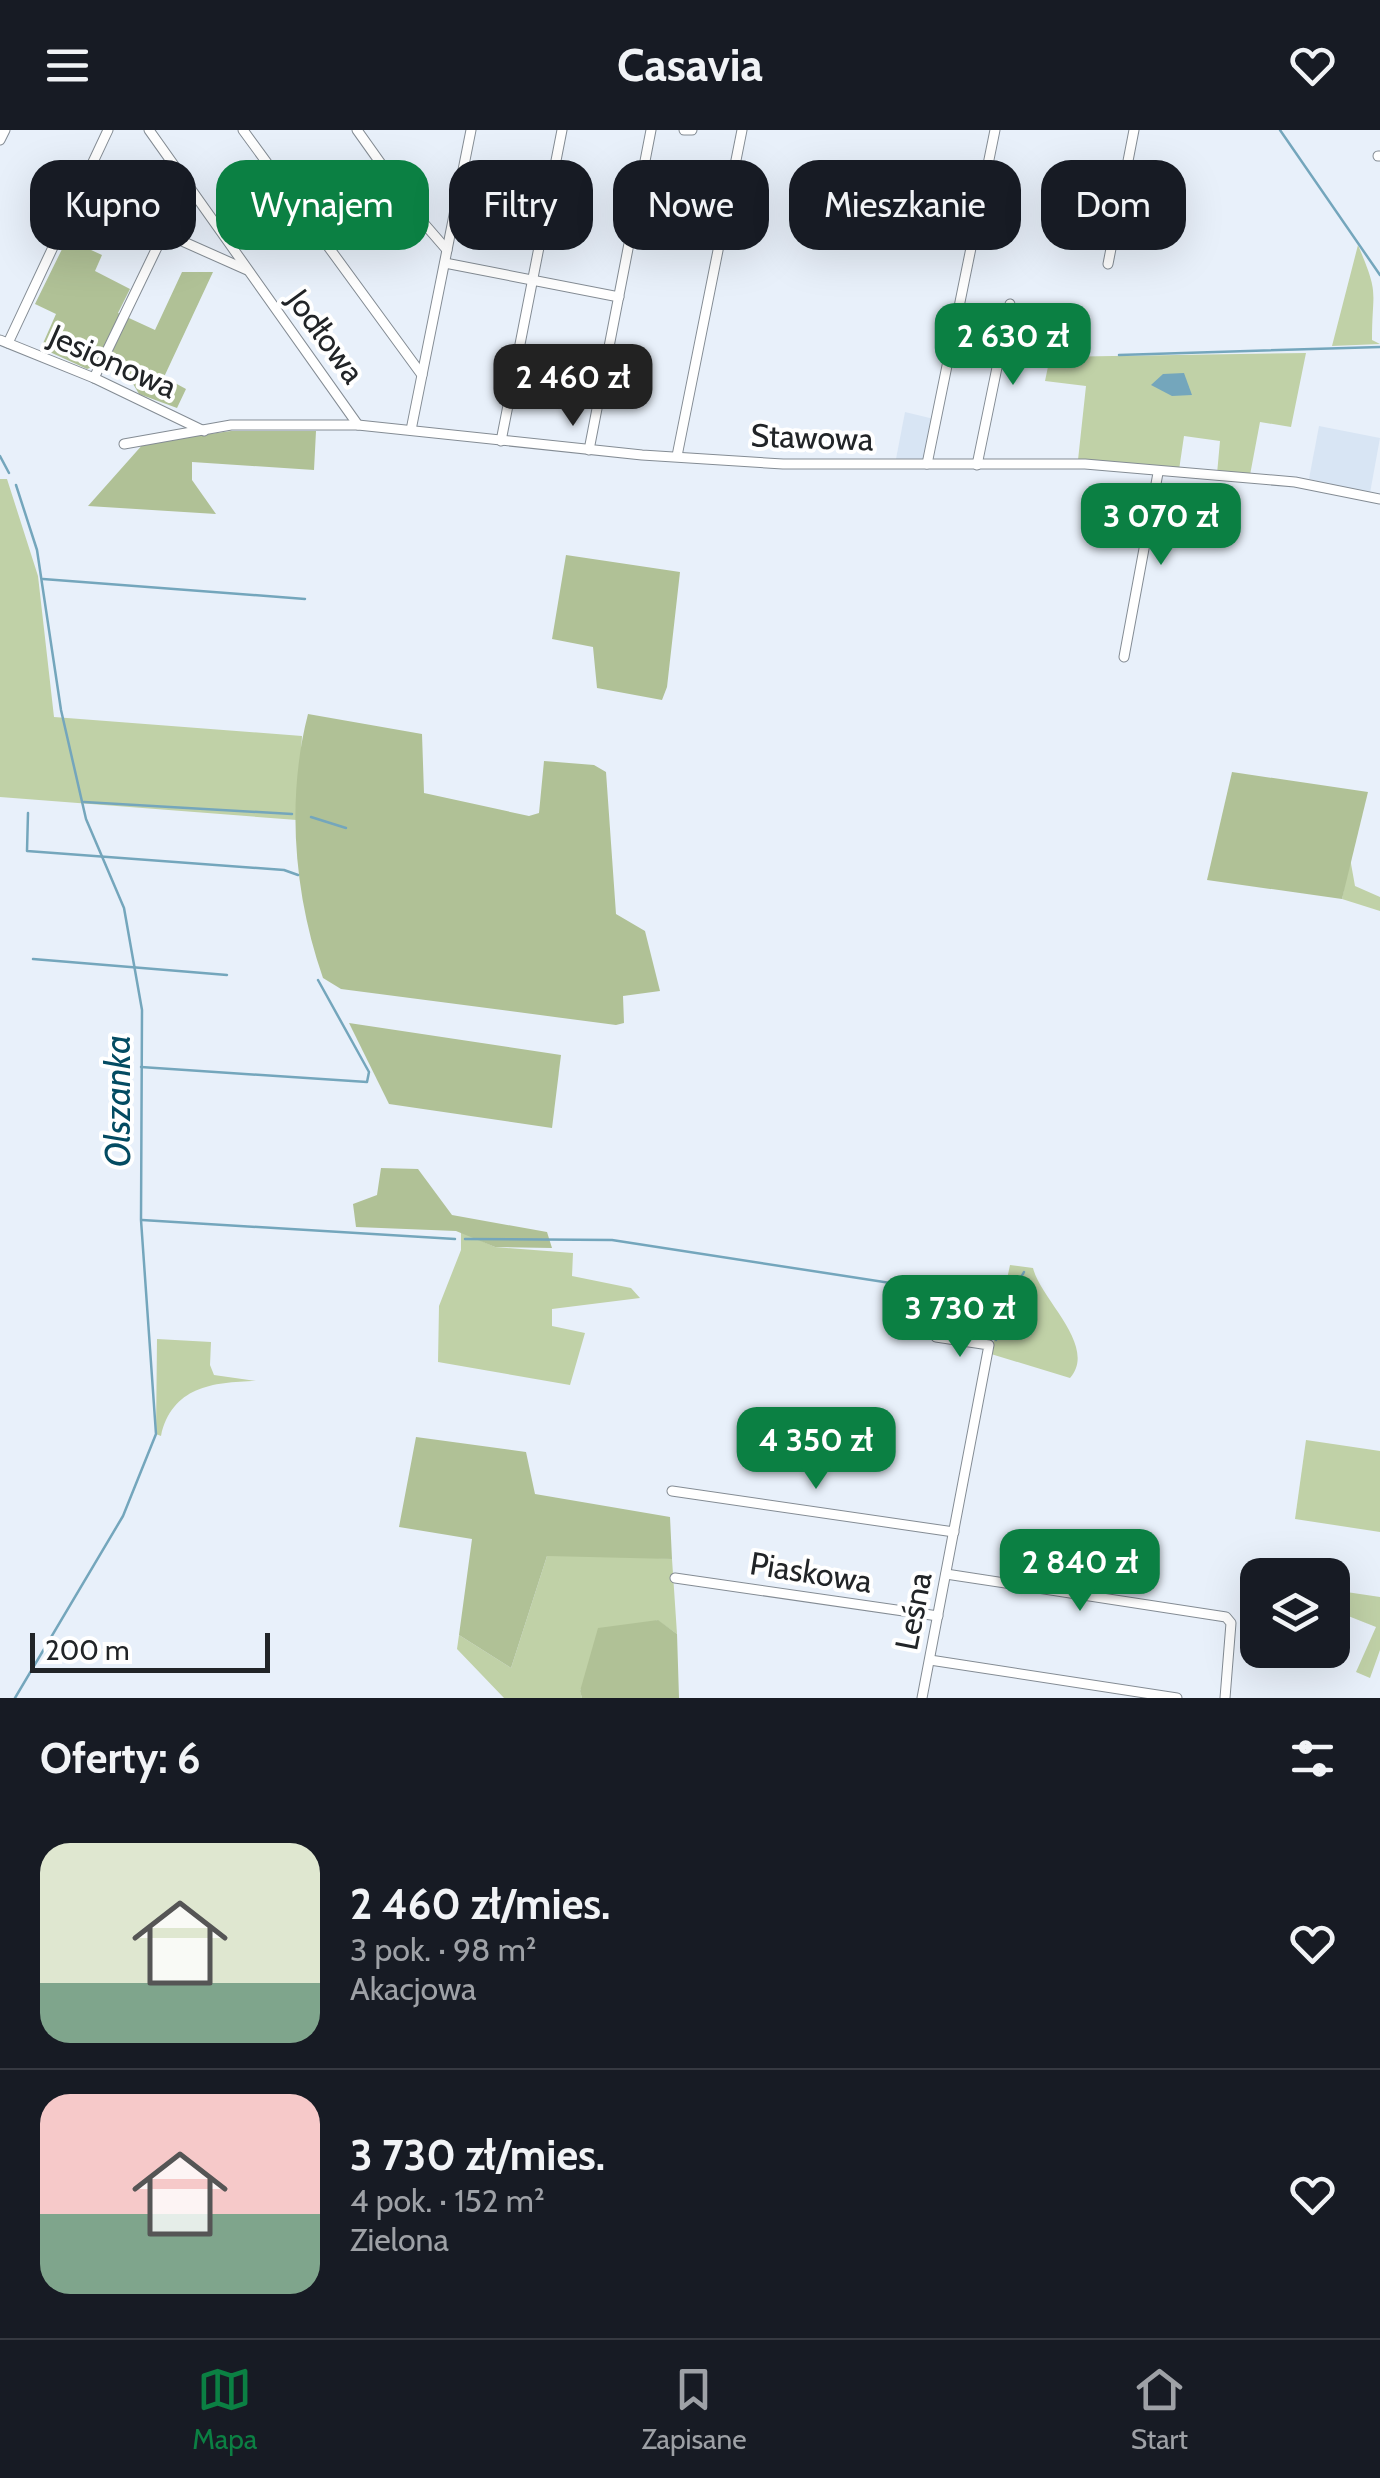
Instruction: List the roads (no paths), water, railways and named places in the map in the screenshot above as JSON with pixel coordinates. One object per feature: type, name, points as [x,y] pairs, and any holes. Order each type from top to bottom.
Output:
[{"type":"street","points":[[0,140],[4,130]]},
{"type":"street","points":[[4,342],[108,130]]},
{"type":"street","name":"Jodłowa","points":[[148,130],[358,424]]},
{"type":"street","points":[[243,130],[422,375]]},
{"type":"street","points":[[357,130],[421,220],[448,250]]},
{"type":"street","points":[[412,430],[471,130]]},
{"type":"street","points":[[500,441],[562,130]]},
{"type":"street","points":[[589,450],[651,130]]},
{"type":"street","points":[[684,130],[692,130]]},
{"type":"street","points":[[677,456],[742,130]]},
{"type":"street","points":[[927,464],[996,130]]},
{"type":"street","points":[[1108,264],[1134,130]]},
{"type":"street","points":[[94,378],[164,233],[249,271]]},
{"type":"street","points":[[445,263],[618,297]]},
{"type":"street","points":[[977,465],[1010,304]]},
{"type":"street","name":"Jesionowa","points":[[4,342],[94,378],[204,431]]},
{"type":"street","name":"Stawowa","points":[[124,444],[252,424],[358,424],[589,450],[783,464],[1085,464],[1295,482],[1380,498]]},
{"type":"street","points":[[1124,657],[1158,473]]},
{"type":"street","name":"Leśna","points":[[922,1698],[989,1345],[936,1337]]},
{"type":"street","name":"Leśna","points":[[672,1491],[954,1532]]},
{"type":"street","points":[[946,1574],[1220,1615],[1231,1623],[1225,1698]]},
{"type":"street","name":"Piaskowa","points":[[676,1578],[938,1616]]},
{"type":"street","points":[[930,1660],[1177,1698]]},
{"type":"water","points":[[1184,373],[1192,395],[1172,396],[1151,385],[1163,374]]},
{"type":"waterway","points":[[1280,130],[1380,275]]},
{"type":"waterway","points":[[1119,355],[1380,347]]},
{"type":"waterway","name":"Olszanka","points":[[0,456],[9,473]]},
{"type":"waterway","name":"Olszanka","points":[[15,1698],[123,1516],[156,1434],[141,1220],[142,1010],[124,908],[86,819],[61,710],[37,550],[16,485]]},
{"type":"waterway","points":[[43,579],[305,599]]},
{"type":"waterway","points":[[84,802],[292,814]]},
{"type":"waterway","points":[[28,813],[27,851],[284,870],[298,875]]},
{"type":"waterway","points":[[311,817],[346,828]]},
{"type":"waterway","points":[[33,959],[227,975]]},
{"type":"waterway","points":[[141,1067],[367,1082],[369,1072],[318,980]]},
{"type":"waterway","points":[[142,1220],[455,1239]]},
{"type":"waterway","points":[[465,1239],[612,1240],[994,1299]]},
{"type":"waterway","points":[[1002,1300],[1008,1300],[1024,1272]]},
{"type":"waterway","points":[[996,1340],[1003,1301]]}]
